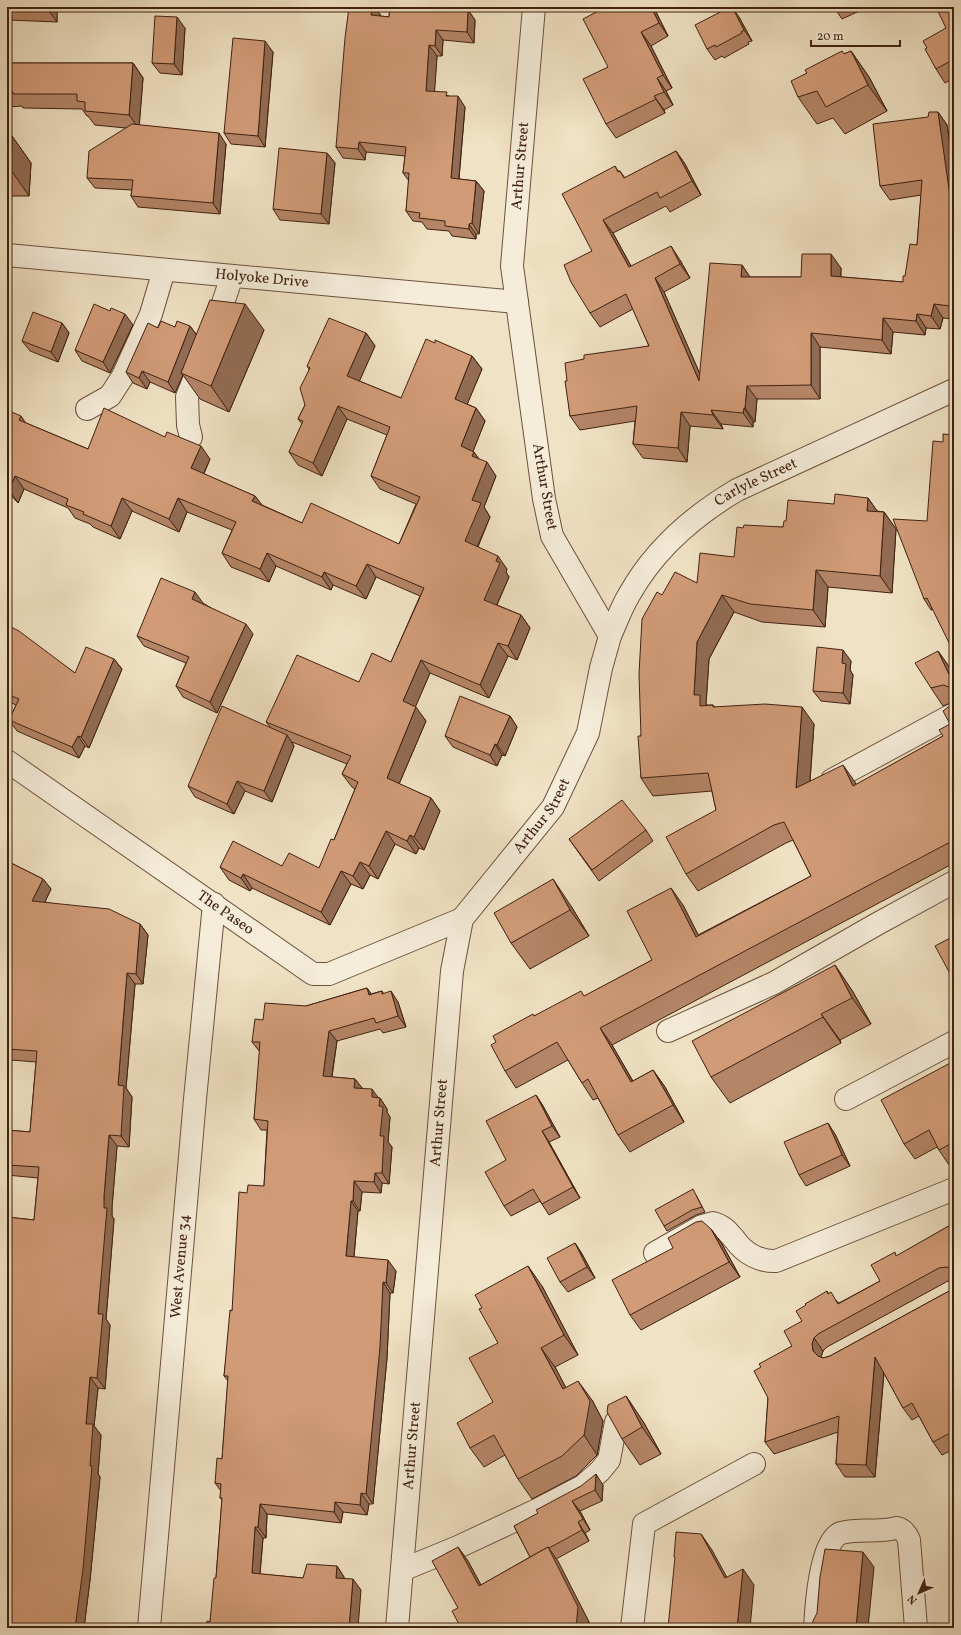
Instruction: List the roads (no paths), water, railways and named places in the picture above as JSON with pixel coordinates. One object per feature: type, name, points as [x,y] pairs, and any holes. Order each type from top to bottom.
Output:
[{"type":"street","name":"Arthur Street","points":[[397,1628],[452,971],[462,919],[553,807],[588,733],[601,668],[610,636],[552,536],[544,499],[512,266],[534,7]]},
{"type":"street","name":"Holyoke Drive","points":[[7,255],[517,302]]},
{"type":"street","points":[[87,409],[110,396],[123,376],[151,314],[164,270]]},
{"type":"street","points":[[190,436],[187,397],[213,333],[232,276]]},
{"type":"street","name":"Carlyle Street","points":[[610,636],[629,595],[652,560],[680,530],[713,505],[737,490],[954,390]]},
{"type":"street","points":[[832,780],[954,714]]},
{"type":"street","name":"The Paseo","points":[[7,761],[313,974],[329,974],[462,919]]},
{"type":"street","points":[[668,1032],[774,983],[954,882]]},
{"type":"street","name":"West Avenue 34","points":[[149,1628],[195,1099],[214,904]]},
{"type":"street","points":[[846,1099],[954,1042]]},
{"type":"street","points":[[655,1253],[702,1226],[713,1223],[726,1228],[741,1247],[751,1255],[767,1262],[776,1261],[954,1189]]},
{"type":"street","points":[[402,1570],[492,1532],[583,1486],[610,1460],[616,1422]]},
{"type":"street","points":[[632,1628],[644,1524],[754,1464]]},
{"type":"street","points":[[815,1628],[820,1572],[833,1538],[843,1532],[896,1528],[905,1532],[909,1540],[916,1628]]}]
